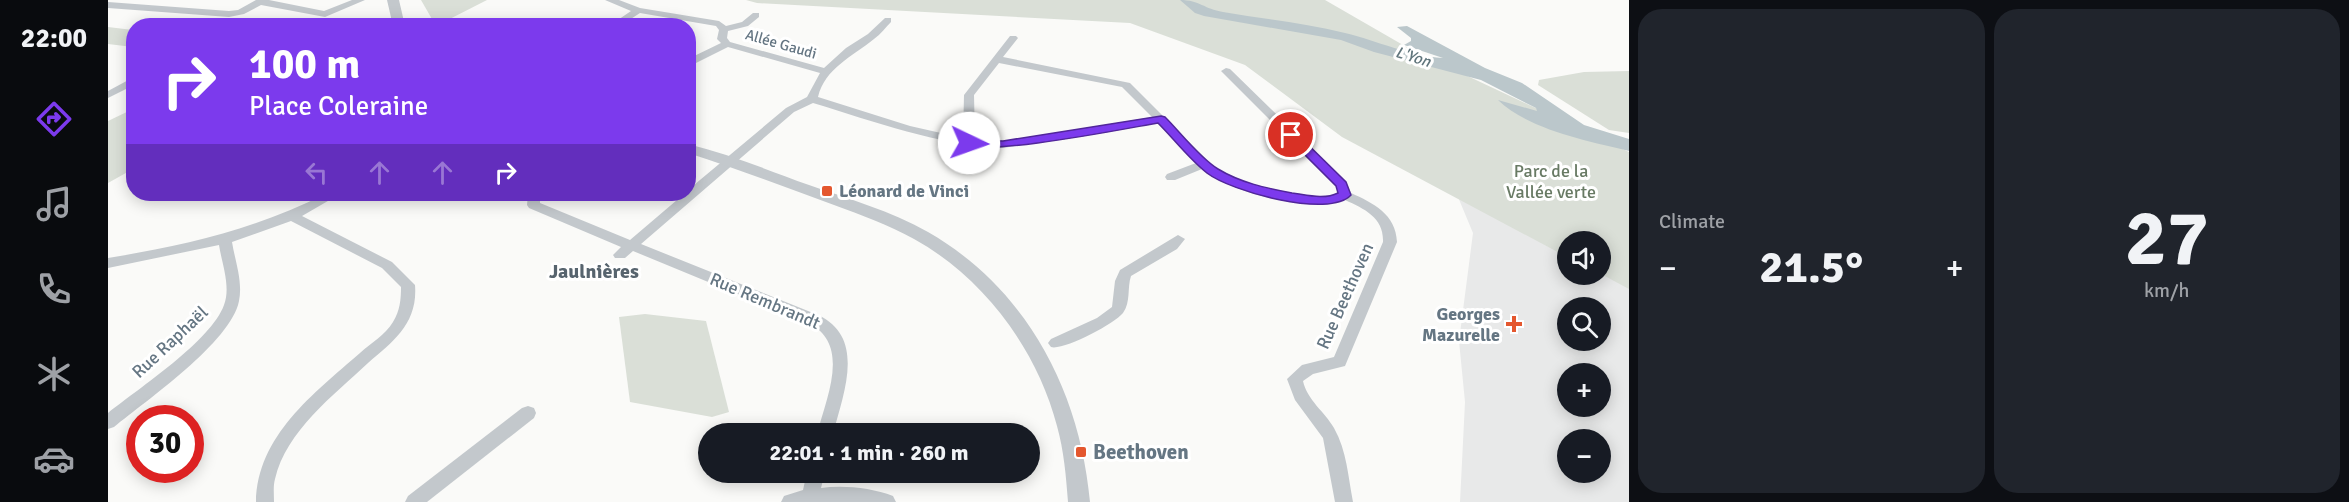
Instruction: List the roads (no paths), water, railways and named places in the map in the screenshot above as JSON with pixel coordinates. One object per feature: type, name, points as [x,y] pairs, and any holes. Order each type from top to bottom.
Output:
[{"type":"street","points":[[108,5],[229,14],[241,12],[261,1],[325,14],[360,0]]},
{"type":"street","points":[[393,0],[397,18]]},
{"type":"street","points":[[610,0],[638,10],[684,18]]},
{"type":"street","points":[[626,18],[638,10]]},
{"type":"street","points":[[724,29],[745,24],[756,15]]},
{"type":"street","points":[[696,20],[719,24],[724,29]]},
{"type":"street","points":[[812,99],[813,88],[828,72],[832,64],[858,42],[866,40],[888,20]]},
{"type":"street","points":[[696,59],[727,44],[722,39],[724,29]]},
{"type":"street","points":[[969,143],[969,95],[1013,38]]},
{"type":"street","name":"Allée Gaudi","points":[[727,44],[828,72]]},
{"type":"street","points":[[997,59],[1119,82],[1129,87],[1204,164],[1225,179],[1257,191],[1314,200],[1334,200],[1345,195],[1342,185],[1226,71]]},
{"type":"street","points":[[108,95],[126,85]]},
{"type":"street","points":[[696,190],[790,110],[812,99],[944,140],[1003,145],[1161,119]]},
{"type":"street","points":[[696,151],[884,218],[923,236],[952,255],[986,286],[1036,351],[1053,386],[1068,427],[1079,479],[1079,502]]},
{"type":"street","points":[[1171,177],[1204,164]]},
{"type":"street","name":"Rue Beethoven","points":[[1344,502],[1330,436],[1301,397],[1296,388],[1295,379],[1308,369],[1340,362],[1390,242],[1389,229],[1373,208],[1345,195]]},
{"type":"street","points":[[108,263],[185,251],[225,241],[292,216],[321,201]]},
{"type":"street","name":"Rue Rembrandt","points":[[533,201],[533,205],[626,249],[826,326],[840,344],[843,357],[828,423]]},
{"type":"street","points":[[626,249],[683,201]]},
{"type":"street","points":[[265,502],[267,478],[272,462],[298,420],[326,392],[391,336],[402,322],[409,303],[408,285],[393,269],[292,216]]},
{"type":"street","points":[[1056,343],[1113,315],[1120,307],[1120,281],[1125,273],[1172,246],[1178,239]]},
{"type":"street","name":"Rue Raphaël","points":[[108,422],[184,360],[223,320],[231,304],[232,287],[225,241]]},
{"type":"street","points":[[414,502],[528,413]]},
{"type":"street","points":[[811,495],[814,483]]},
{"type":"street","points":[[790,502],[811,495],[844,493],[887,502]]},
{"type":"water","name":"L'Yon","points":[[1180,0],[1192,1],[1223,12],[1330,30],[1430,57],[1443,58],[1404,45],[1411,41],[1411,38],[1397,27],[1407,26],[1485,68],[1522,83],[1584,125],[1629,139],[1629,151],[1542,127],[1498,100],[1537,111],[1536,108],[1481,80],[1374,52],[1341,40],[1204,16],[1195,13]]},
{"type":"place","name":"Léonard de Vinci","points":[[827,191]]},
{"type":"place","name":"Georges Mazurelle","points":[[1514,324]]},
{"type":"place","name":"Beethoven","points":[[1081,452]]},
{"type":"district","name":"Jaulnières","points":[[594,271]]},
{"type":"park label","name":"Parc de la Vallée verte","points":[[1551,181]]}]
